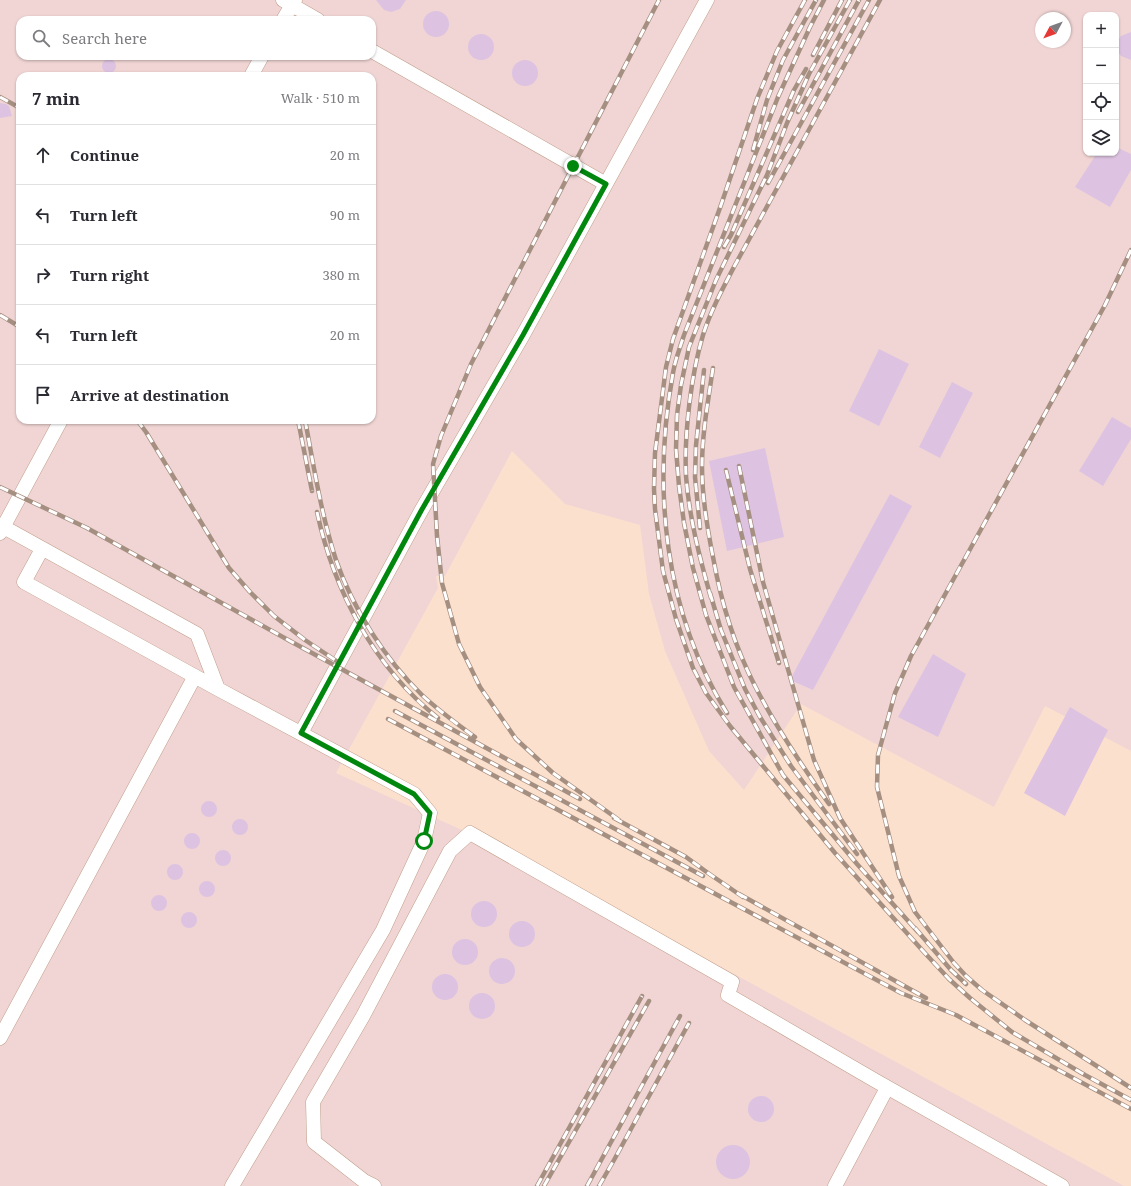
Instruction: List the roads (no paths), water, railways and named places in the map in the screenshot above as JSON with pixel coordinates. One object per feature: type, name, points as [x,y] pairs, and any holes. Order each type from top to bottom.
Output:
[{"type":"lane","points":[[301,733],[421,511],[523,335],[707,0]]},
{"type":"lane","points":[[285,16],[290,2],[312,16]]},
{"type":"lane","points":[[376,53],[606,184]]},
{"type":"lane","points":[[253,72],[260,60]]},
{"type":"lane","points":[[59,424],[1,528],[197,634],[218,689]]},
{"type":"lane","points":[[42,549],[24,582],[218,689],[414,794],[430,813],[424,841],[383,930],[232,1186]]},
{"type":"lane","points":[[0,1038],[195,676]]},
{"type":"lane","points":[[374,1186],[364,1181],[314,1142],[313,1102],[363,1016],[450,851],[470,833],[732,982],[728,995],[887,1088],[1062,1186]]},
{"type":"lane","points":[[835,1186],[887,1088]]},
{"type":"railway","points":[[619,820],[553,773],[516,739],[480,687],[459,644],[442,583],[437,536],[433,464],[441,436],[471,364],[659,0]]},
{"type":"railway","points":[[805,0],[777,51],[757,99],[673,339],[666,367],[655,453],[654,489],[663,571],[676,619],[693,668],[706,693],[730,726],[835,853],[949,979],[1012,1032],[1131,1100]]},
{"type":"railway","points":[[753,150],[767,100],[783,60],[816,0]]},
{"type":"railway","points":[[727,713],[706,674],[689,633],[677,591],[668,548],[664,504],[664,460],[667,416],[674,368],[684,335],[778,97],[824,0]]},
{"type":"railway","points":[[813,55],[842,0]]},
{"type":"railway","points":[[850,0],[809,74],[787,123],[767,175],[716,280],[689,347],[681,385],[677,415],[676,449],[684,523],[693,568],[706,615],[734,687],[783,775],[857,864],[918,932]]},
{"type":"railway","points":[[798,112],[859,0]]},
{"type":"railway","points":[[768,183],[869,0]]},
{"type":"railway","points":[[711,598],[692,522],[686,476],[686,442],[689,405],[695,368],[703,335],[713,308],[735,265],[880,0]]},
{"type":"railway","points":[[724,247],[731,235],[794,90],[806,69]]},
{"type":"railway","points":[[0,97],[16,106]]},
{"type":"railway","points":[[1131,250],[1105,305],[911,656],[895,693],[878,755],[877,787],[899,876],[915,912],[954,963],[982,990],[1025,1020],[1131,1088]]},
{"type":"railway","points":[[0,315],[16,325]]},
{"type":"railway","points":[[713,368],[704,430],[702,479],[709,535],[724,607],[747,671],[790,746],[829,804]]},
{"type":"railway","points":[[700,528],[695,477],[696,445],[704,370]]},
{"type":"railway","points":[[140,424],[229,568],[274,616],[305,640],[338,662]]},
{"type":"railway","points":[[299,424],[312,491]]},
{"type":"railway","points":[[306,424],[326,525],[336,560],[351,597],[383,649],[408,681],[434,706],[475,737]]},
{"type":"railway","points":[[739,466],[763,582],[814,760],[840,818],[892,897]]},
{"type":"railway","points":[[726,470],[750,569],[779,663]]},
{"type":"railway","points":[[0,487],[87,528],[290,641],[580,799]]},
{"type":"railway","points":[[317,512],[324,541],[334,570],[360,626],[394,675],[415,698],[438,718]]},
{"type":"railway","points":[[710,593],[721,630],[745,689],[760,717],[791,766],[857,854]]},
{"type":"railway","points":[[395,711],[703,876]]},
{"type":"railway","points":[[388,719],[901,993],[956,1015],[1131,1109]]},
{"type":"railway","points":[[614,818],[686,857],[743,897]]},
{"type":"railway","points":[[739,894],[926,998]]},
{"type":"railway","points":[[915,928],[951,970],[966,984]]},
{"type":"railway","points":[[537,1186],[642,996]]},
{"type":"railway","points":[[544,1186],[649,1001]]},
{"type":"railway","points":[[587,1186],[680,1016]]},
{"type":"railway","points":[[599,1186],[689,1023]]}]
